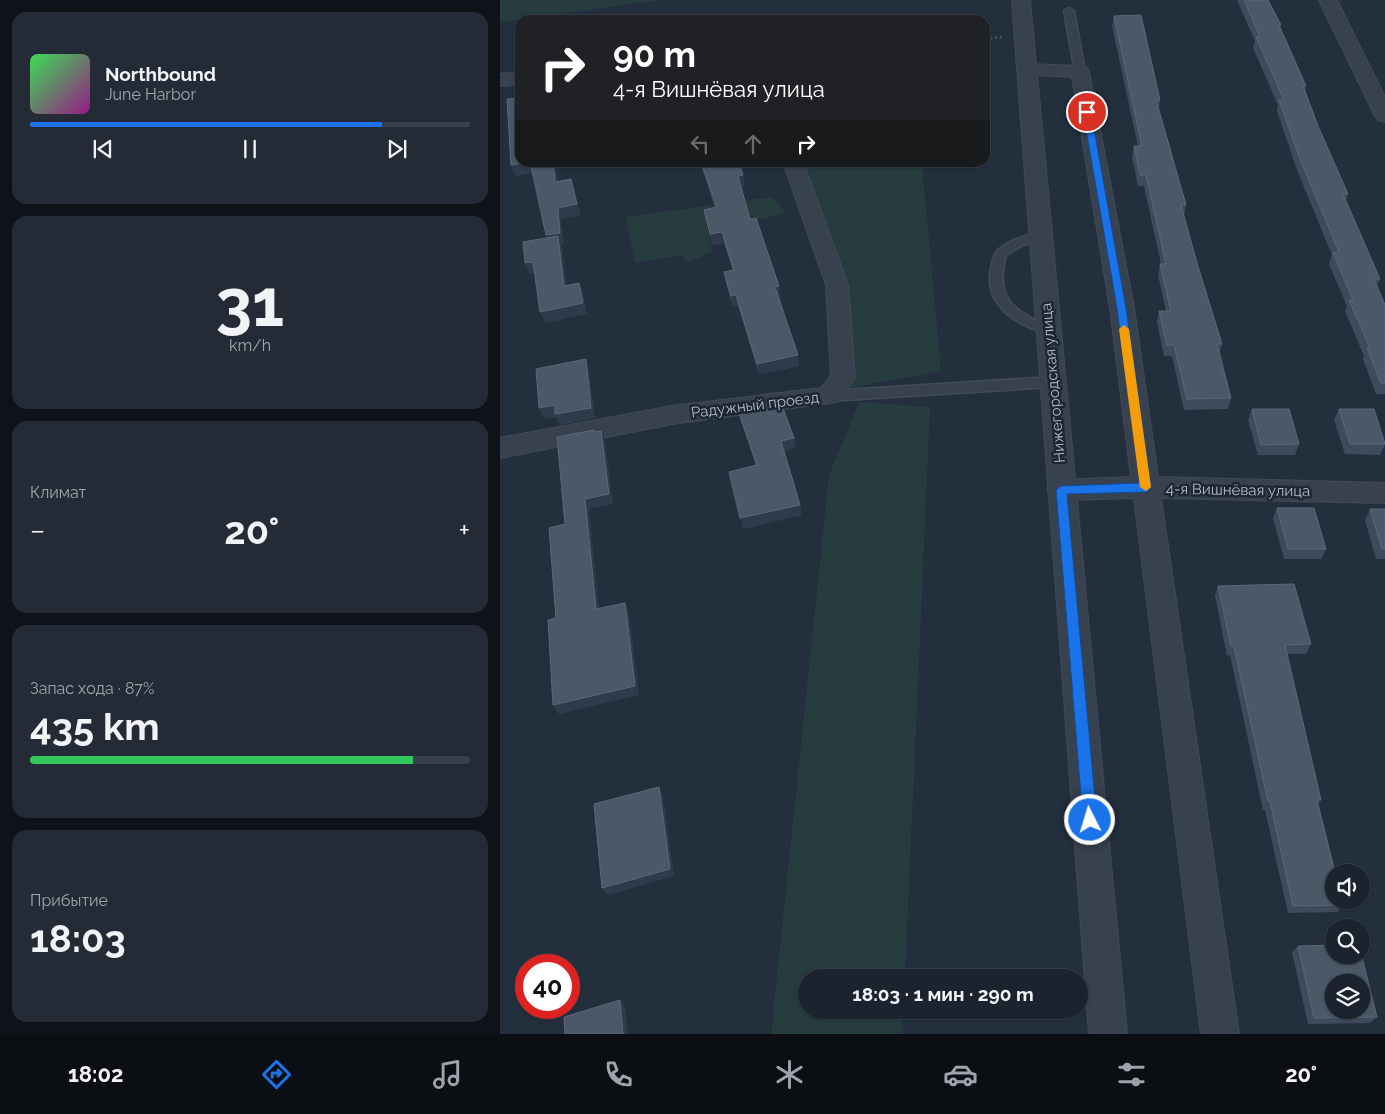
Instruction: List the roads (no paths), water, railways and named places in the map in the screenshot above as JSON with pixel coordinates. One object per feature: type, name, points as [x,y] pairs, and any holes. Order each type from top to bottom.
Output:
[{"type":"street","name":"Нижегородская улица","points":[[1021,0],[1108,1034]]},
{"type":"street","points":[[1328,0],[1385,116]]},
{"type":"street","points":[[1027,70],[1080,72],[1122,308],[1220,1034]]},
{"type":"street","points":[[500,80],[515,78]]},
{"type":"street","name":"Радужный проезд","points":[[500,448],[672,415],[828,396],[843,378],[837,285],[795,167]]},
{"type":"street","name":"4-я Вишнёвая улица","points":[[1061,490],[1146,488],[1385,493]]},
{"type":"lane","points":[[1069,11],[1080,72]]},
{"type":"lane","points":[[1040,236],[1019,242],[1000,253],[994,277],[1000,298],[1010,310],[1023,322],[1048,330]]},
{"type":"lane","points":[[828,396],[1052,382]]}]
